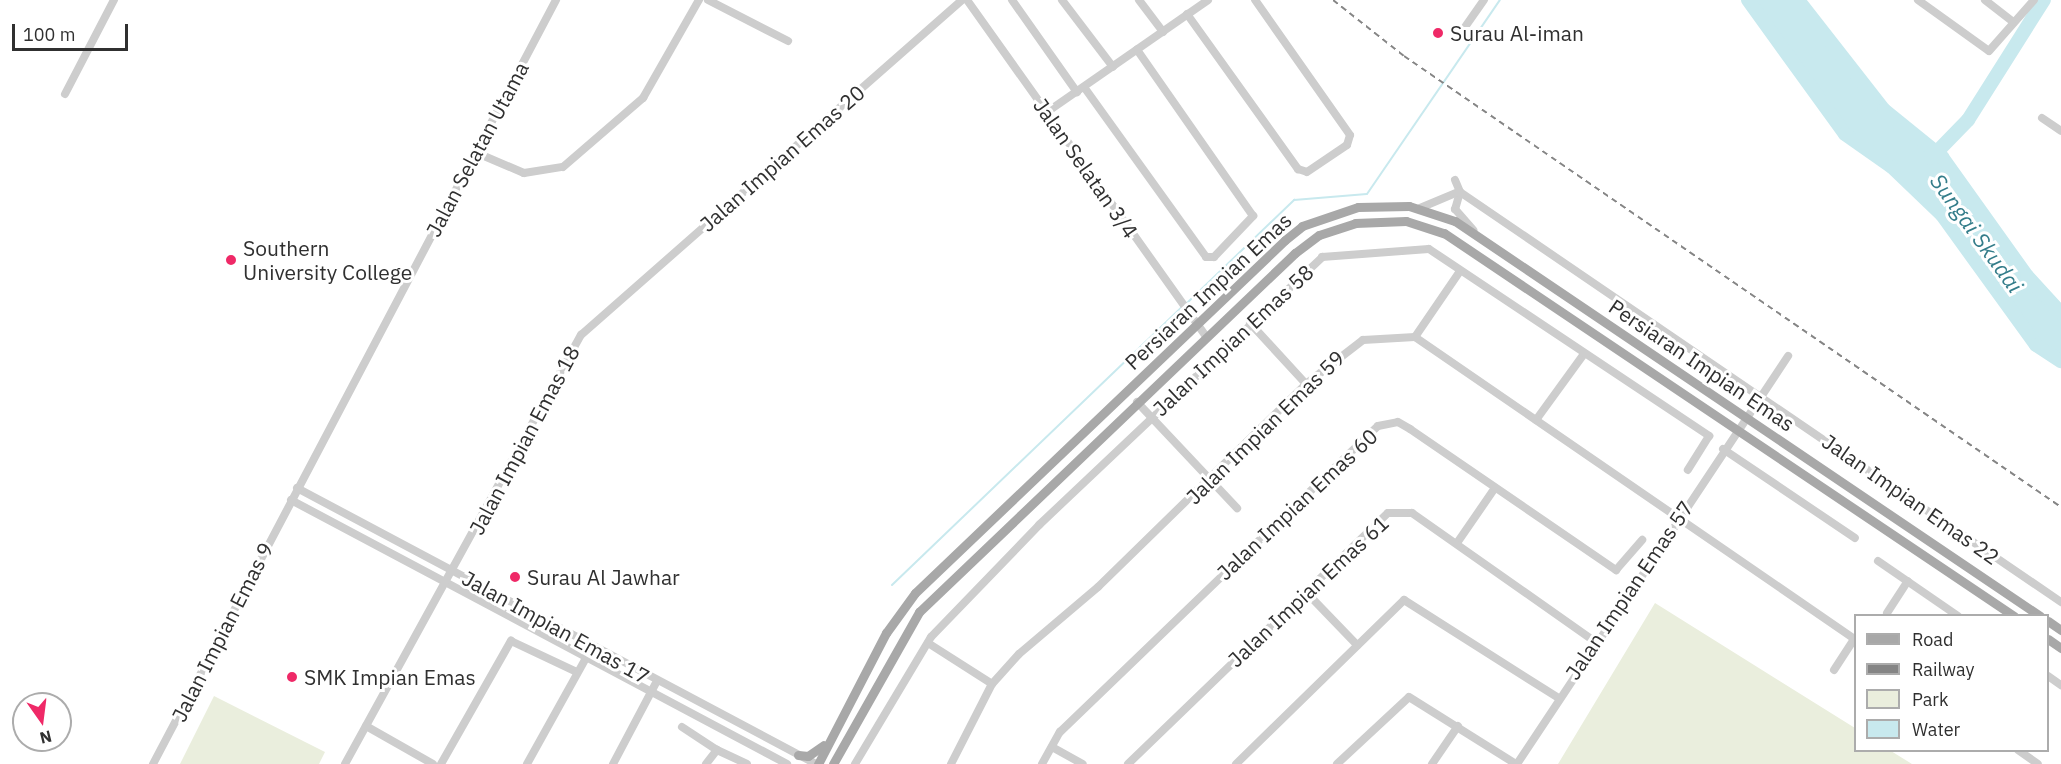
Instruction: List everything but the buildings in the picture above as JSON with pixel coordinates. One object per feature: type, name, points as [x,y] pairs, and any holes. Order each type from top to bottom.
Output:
[{"type":"main road","name":"Persiaran Impian Emas","points":[[817,764],[886,633],[915,593],[1195,323],[1302,226],[1358,207],[1419,208],[1439,213],[2039,614]]},
{"type":"main road","name":"Persiaran Impian Emas","points":[[833,764],[919,612],[1206,336],[1318,235],[1355,223],[1406,221],[1444,233],[2013,614]]},
{"type":"main road","points":[[798,755],[808,756],[828,741]]},
{"type":"main road","points":[[842,764],[844,744]]},
{"type":"street","points":[[64,94],[114,0]]},
{"type":"street","name":"Jalan Selatan Utama","points":[[291,500],[477,153],[556,0]]},
{"type":"street","points":[[477,153],[524,173],[564,167],[643,98],[699,0]]},
{"type":"street","points":[[708,0],[788,41]]},
{"type":"street","name":"Jalan Impian Emas 20","points":[[602,316],[962,0]]},
{"type":"street","name":"Jalan Selatan 3/4","points":[[967,0],[1186,311],[1206,336]]},
{"type":"street","points":[[1012,0],[1206,257],[1214,257],[1253,216],[1137,50]]},
{"type":"street","points":[[1062,0],[1113,67]]},
{"type":"street","points":[[1139,0],[1163,32]]},
{"type":"street","points":[[1047,112],[1208,0]]},
{"type":"street","points":[[1187,14],[1298,169],[1307,172],[1347,145],[1350,135],[1255,0]]},
{"type":"street","points":[[1465,27],[1484,0]]},
{"type":"street","points":[[1918,0],[1989,51],[2012,21],[2034,0]]},
{"type":"street","points":[[1985,0],[2012,21]]},
{"type":"street","points":[[2042,118],[2061,131]]},
{"type":"street","points":[[1455,180],[1460,192],[1455,209],[1479,238]]},
{"type":"street","points":[[1419,208],[1460,192]]},
{"type":"street","name":"Jalan Impian Emas 22","points":[[1460,192],[1762,394],[2061,602]]},
{"type":"street","name":"Jalan Impian Emas 58","points":[[855,764],[928,643],[1151,417],[1322,257],[1419,248],[1460,271],[1711,438],[1688,470]]},
{"type":"street","points":[[1460,271],[1415,338],[1854,638]]},
{"type":"street","name":"Jalan Impian Emas 18","points":[[345,764],[576,343],[602,316]]},
{"type":"street","points":[[1250,323],[1306,384]]},
{"type":"street","name":"Jalan Impian Emas 59","points":[[951,764],[993,684],[1210,480],[1306,384],[1352,344],[1415,338]]},
{"type":"street","points":[[1536,420],[1584,354]]},
{"type":"street","name":"Jalan Impian Emas 57","points":[[1516,764],[1557,697],[1676,518],[1788,356]]},
{"type":"street","points":[[1137,402],[1237,508]]},
{"type":"street","name":"Jalan Impian Emas 60","points":[[1042,764],[1060,732],[1378,426],[1398,422],[1616,570],[1642,540]]},
{"type":"street","points":[[1723,449],[1855,537]]},
{"type":"street","name":"Jalan Impian Emas 17","points":[[297,488],[817,764]]},
{"type":"street","points":[[1457,543],[1495,488]]},
{"type":"street","name":"Jalan Impian Emas 17","points":[[291,500],[787,764]]},
{"type":"street","name":"Jalan Impian Emas 9","points":[[153,764],[291,500]]},
{"type":"street","name":"Jalan Impian Emas 61","points":[[1128,764],[1389,513],[1412,513],[1594,641]]},
{"type":"street","points":[[1878,561],[1957,614]]},
{"type":"street","points":[[1887,613],[1908,581]]},
{"type":"street","points":[[1306,592],[1357,645]]},
{"type":"street","points":[[1236,764],[1404,600],[1557,697]]},
{"type":"street","points":[[1834,670],[1854,640]]},
{"type":"street","points":[[441,764],[511,641],[577,672]]},
{"type":"street","points":[[928,643],[993,684]]},
{"type":"street","points":[[527,764],[587,656]]},
{"type":"street","points":[[613,764],[657,681]]},
{"type":"street","points":[[1336,764],[1409,697],[1516,764]]},
{"type":"street","points":[[366,726],[433,764]]},
{"type":"street","points":[[1432,764],[1458,726]]},
{"type":"street","points":[[682,727],[715,752],[747,764]]},
{"type":"street","points":[[1052,747],[1083,764]]},
{"type":"street","points":[[706,764],[715,752]]},
{"type":"street","points":[[2021,752],[2038,764]]},
{"type":"green space","points":[[1655,603],[1854,727],[1854,752],[1893,752],[1912,764],[1558,764]]},
{"type":"green space","points":[[214,696],[325,752],[319,764],[180,764]]},
{"type":"water","name":"Sungai Skudai","points":[[1748,0],[1798,0],[1883,110],[1942,157],[2027,276],[2061,313],[2061,361],[2036,345],[1942,215],[1892,167],[1845,134]]},
{"type":"waterway","points":[[1187,303],[1294,200],[1367,194],[1500,0]]},
{"type":"waterway","name":"Sungai Skudai","points":[[1748,0],[1845,134],[1892,167],[1942,215],[2036,345],[2061,361]]},
{"type":"waterway","name":"Sungai Skudai","points":[[1798,0],[1884,110],[1942,157],[2027,276],[2061,313]]},
{"type":"waterway","points":[[1931,158],[1968,120],[2044,0]]},
{"type":"waterway","points":[[892,585],[1182,307]]},
{"type":"railway","points":[[1333,0],[1404,56],[2061,507]]},
{"type":"place","name":"Surau Al-iman","points":[[1438,33]]},
{"type":"place","name":"Southern University College","points":[[231,260]]},
{"type":"place","name":"Surau Al Jawhar","points":[[515,577]]},
{"type":"place","name":"SMK Impian Emas","points":[[292,677]]}]
